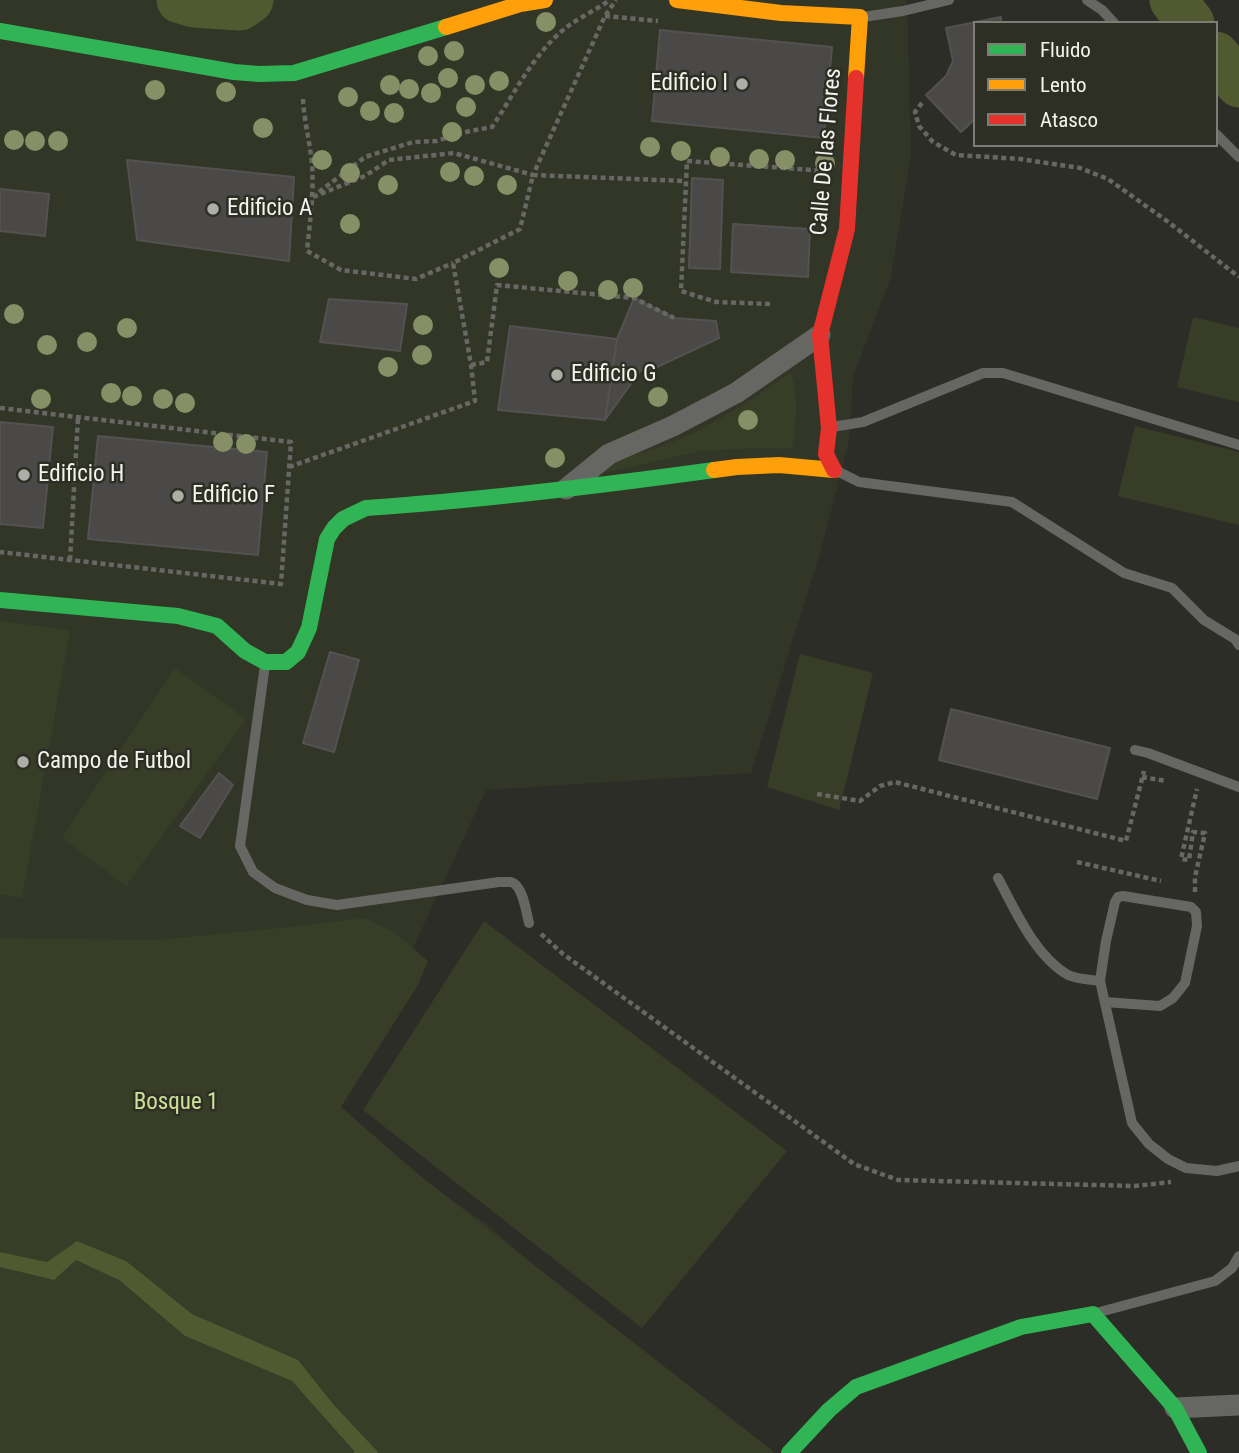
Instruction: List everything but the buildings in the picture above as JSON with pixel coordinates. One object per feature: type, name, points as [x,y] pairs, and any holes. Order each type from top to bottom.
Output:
[{"type":"street","points":[[0,31],[239,74],[260,75],[294,73],[521,2],[545,0]]},
{"type":"street","points":[[677,0],[781,13],[860,17]]},
{"type":"street","points":[[755,0],[781,13]]},
{"type":"street","name":"Calle De las Flores","points":[[834,470],[826,454],[829,428],[820,335],[848,229],[860,17]]},
{"type":"street","points":[[565,490],[609,454],[673,426],[736,393],[820,335]]},
{"type":"street","points":[[0,600],[178,616],[217,626],[245,651],[265,662],[286,662],[298,652],[309,628],[327,539],[334,526],[366,508],[565,490],[737,467],[779,465],[834,470]]},
{"type":"street","points":[[789,1453],[821,1416],[856,1387],[1021,1327],[1093,1314],[1175,1408],[1199,1453]]},
{"type":"street","points":[[1175,1408],[1239,1405]]},
{"type":"lane","points":[[860,17],[903,11],[949,0]]},
{"type":"lane","points":[[1087,0],[1112,21]]},
{"type":"lane","points":[[1218,136],[1239,158]]},
{"type":"lane","points":[[829,428],[863,422],[983,373],[1003,373],[1239,445]]},
{"type":"lane","points":[[834,470],[859,482],[1012,502],[1124,573],[1172,588],[1204,620],[1235,639],[1239,645]]},
{"type":"lane","points":[[265,662],[240,846],[253,872],[275,888],[307,900],[337,905],[512,882],[518,886],[529,923]]},
{"type":"lane","points":[[1135,750],[1239,787]]},
{"type":"lane","points":[[998,878],[1022,923],[1043,953],[1070,976],[1100,981]]},
{"type":"lane","points":[[1105,1002],[1160,1006],[1173,998],[1185,983],[1197,926],[1196,912],[1191,907],[1118,897],[1106,941],[1100,981],[1132,1123],[1149,1144],[1168,1159],[1186,1168],[1217,1171],[1239,1166]]},
{"type":"lane","points":[[1093,1314],[1215,1281],[1233,1268],[1239,1256]]},
{"type":"path","points":[[313,197],[365,157],[414,142],[436,141],[492,127],[546,47],[568,27],[610,0]]},
{"type":"path","points":[[294,73],[303,98],[310,142],[313,197],[307,251],[341,270],[416,279],[520,229],[533,175],[605,16],[616,0]]},
{"type":"path","points":[[605,16],[658,21]]},
{"type":"path","points":[[922,103],[915,112],[919,127],[933,142],[956,155],[1020,159],[1080,168],[1108,179],[1239,277]]},
{"type":"path","points":[[313,197],[365,176],[389,160],[454,153],[533,175],[685,181]]},
{"type":"path","points":[[770,304],[716,302],[681,290],[687,162],[834,172]]},
{"type":"path","points":[[289,467],[475,401],[453,263]]},
{"type":"path","points":[[471,365],[487,362],[496,285],[634,298],[674,318]]},
{"type":"path","points":[[0,408],[291,442],[281,584],[0,552]]},
{"type":"path","points":[[70,560],[78,417]]},
{"type":"path","points":[[817,794],[860,801],[880,786],[895,782],[1126,841],[1148,753]]},
{"type":"path","points":[[1142,777],[1168,782]]},
{"type":"path","points":[[1189,786],[1198,788],[1181,859],[1189,860],[1193,832],[1205,833],[1195,877]]},
{"type":"path","points":[[1077,862],[1169,883]]},
{"type":"path","points":[[1182,886],[1195,889]]},
{"type":"path","points":[[529,923],[563,954],[853,1164],[898,1180],[1135,1186],[1175,1181],[1186,1168]]},
{"type":"shaded area","points":[[0,0],[907,0],[911,155],[891,277],[853,376],[849,441],[821,550],[751,773],[486,790],[340,1106],[433,1187],[488,1225],[539,1270],[772,1453],[0,1453]]},
{"type":"shaded area","points":[[77,1241],[126,1261],[192,1314],[298,1360],[334,1405],[378,1452],[354,1453],[292,1381],[185,1336],[119,1280],[76,1260],[54,1280],[0,1267],[0,1252],[47,1262]]},
{"type":"green space","points":[[1193,317],[1239,328],[1239,402],[1177,387]]},
{"type":"green space","points":[[790,373],[796,398],[793,447],[701,451],[595,475],[613,461],[694,433],[745,404]]},
{"type":"green space","points":[[1135,426],[1239,452],[1239,525],[1118,496]]},
{"type":"green space","name":"Campo de Futbol","points":[[0,621],[70,630],[22,898],[0,894]]},
{"type":"green space","points":[[800,654],[873,673],[839,810],[767,787]]},
{"type":"green space","points":[[175,668],[246,719],[126,886],[62,838]]},
{"type":"green space","name":"Bosque 1","points":[[365,918],[395,933],[428,961],[418,985],[341,1107],[414,1171],[773,1451],[772,1453],[377,1453],[298,1360],[192,1314],[126,1261],[77,1241],[47,1262],[0,1252],[0,938],[156,940]]},
{"type":"green space","points":[[484,921],[787,1151],[642,1328],[363,1110]]},
{"type":"green space","points":[[76,1260],[112,1275],[185,1336],[292,1381],[354,1453],[0,1453],[0,1267],[53,1280]]},
{"type":"waterway","points":[[180,0],[194,4],[240,7],[250,0]]},
{"type":"waterway","points":[[1173,0],[1189,21]]},
{"type":"waterway","points":[[1218,58],[1239,84]]},
{"type":"traffic: fast","points":[[0,31],[234,72],[259,74],[294,73],[446,27]]},
{"type":"traffic: fast","points":[[0,600],[178,616],[217,626],[245,651],[265,662],[286,662],[298,652],[309,628],[327,539],[343,519],[366,508],[540,492],[714,470]]},
{"type":"traffic: fast","points":[[789,1453],[829,1410],[856,1387],[1021,1327],[1093,1314],[1175,1408],[1199,1453]]},
{"type":"traffic: slow","points":[[446,27],[520,4],[545,0]]},
{"type":"traffic: slow","points":[[677,0],[781,13],[860,17],[856,78]]},
{"type":"traffic: slow","points":[[714,470],[779,465],[834,470]]},
{"type":"traffic: jam","points":[[834,470],[826,454],[829,428],[820,335],[847,229],[856,78]]},
{"type":"place","name":"Edificio I","points":[[742,84]]},
{"type":"place","name":"Edificio A","points":[[213,209]]},
{"type":"place","name":"Edificio G","points":[[557,375]]},
{"type":"place","name":"Edificio H","points":[[24,475]]},
{"type":"place","name":"Edificio F","points":[[178,496]]},
{"type":"place","name":"Campo de Futbol","points":[[23,762]]}]
